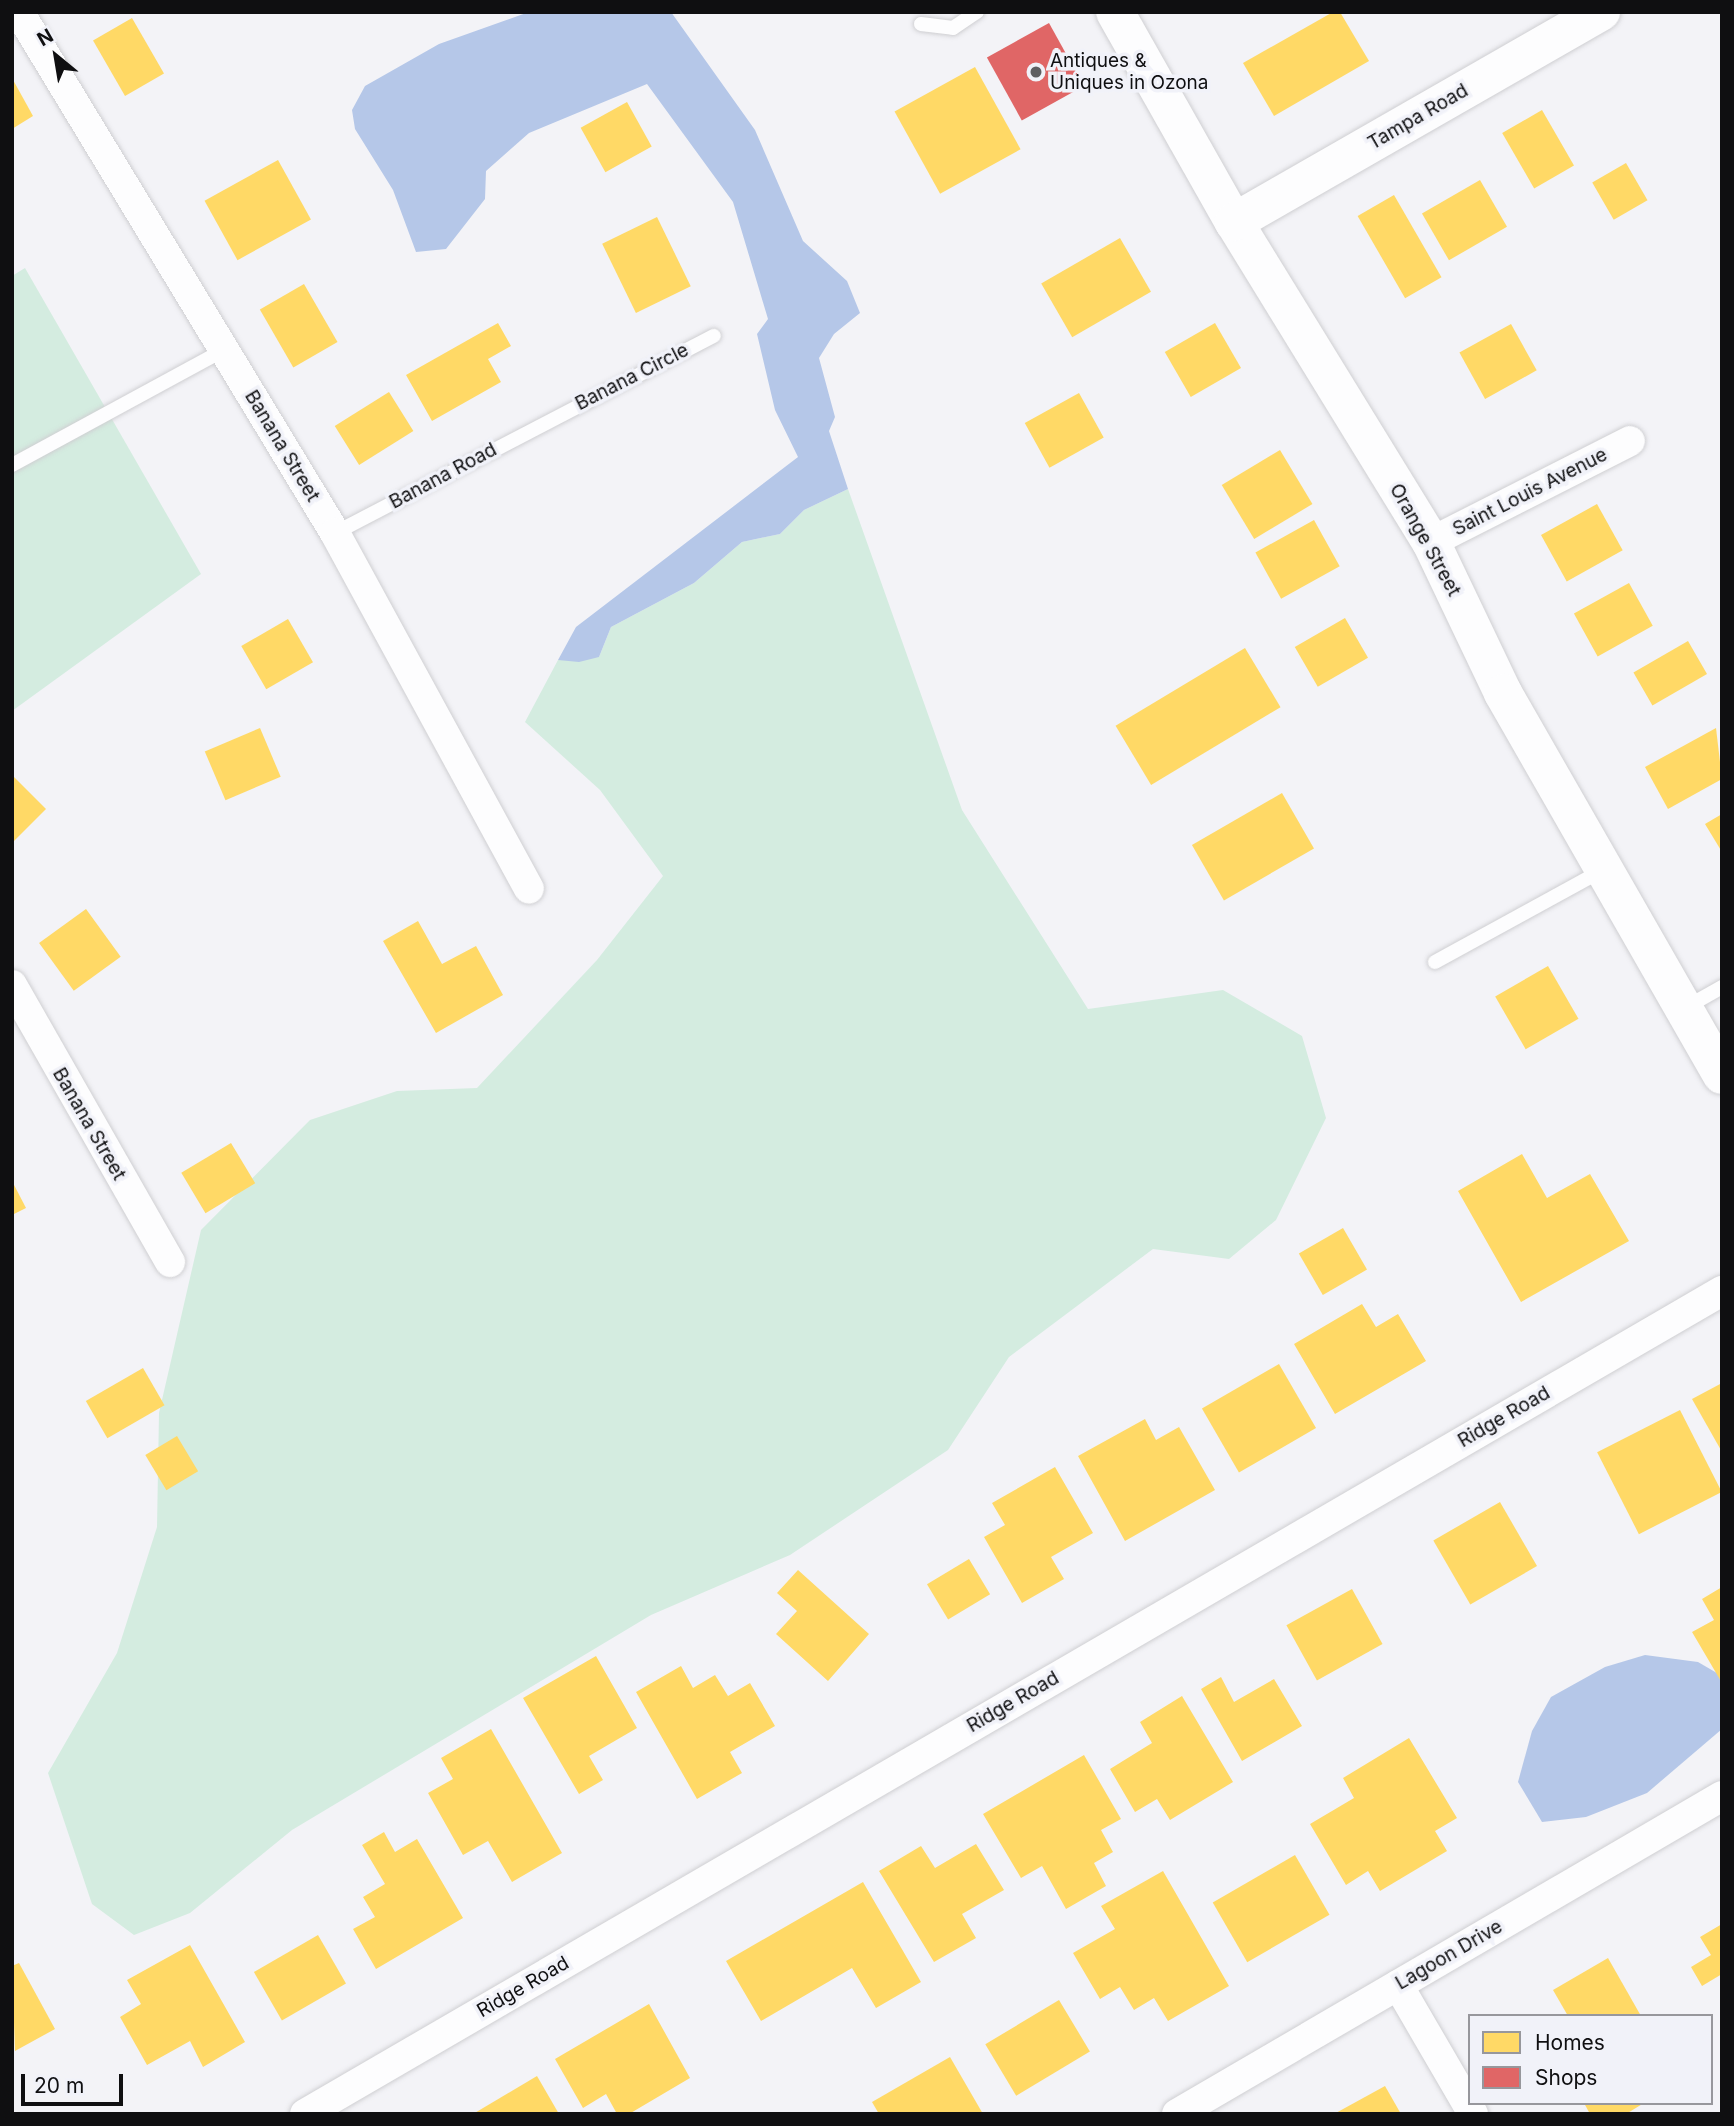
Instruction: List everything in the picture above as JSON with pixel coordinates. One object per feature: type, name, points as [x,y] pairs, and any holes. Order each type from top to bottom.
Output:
[{"type":"street","name":"Banana Street","points":[[19,12],[335,533],[529,889]]},
{"type":"street","name":"Orange Street","points":[[1115,12],[1234,222],[1431,542],[1503,693],[1722,1075]]},
{"type":"street","name":"Tampa Road","points":[[1234,222],[1601,12]]},
{"type":"street","name":"Saint Louis Avenue","points":[[1431,542],[1630,441]]},
{"type":"street","name":"Banana Street","points":[[12,985],[170,1262]]},
{"type":"street","name":"Ridge Road","points":[[305,2114],[1722,1291]]},
{"type":"street","name":"Lagoon Drive","points":[[1177,2114],[1722,1796]]},
{"type":"street","points":[[1398,1986],[1473,2114]]},
{"type":"lane","points":[[921,24],[953,28],[977,12]]},
{"type":"lane","name":"Banana Circle","points":[[550,419],[714,336]]},
{"type":"lane","points":[[12,465],[224,350]]},
{"type":"lane","name":"Banana Road","points":[[335,533],[550,419]]},
{"type":"lane","points":[[1435,962],[1605,870]]},
{"type":"lane","points":[[1684,1008],[1722,987]]},
{"type":"green space","points":[[25,268],[201,574],[12,711],[12,276]]},
{"type":"green space","points":[[848,489],[962,810],[1088,1009],[1223,990],[1302,1036],[1326,1118],[1276,1220],[1229,1259],[1153,1249],[1009,1357],[948,1450],[790,1555],[651,1615],[292,1830],[190,1913],[134,1935],[92,1904],[48,1773],[117,1653],[157,1527],[159,1413],[201,1230],[310,1120],[397,1091],[477,1088],[597,960],[663,876],[600,790],[525,722],[558,660],[599,657],[611,627],[694,583],[742,542],[780,534],[804,510]]},
{"type":"water","points":[[529,12],[671,12],[755,130],[803,241],[847,281],[860,313],[834,334],[819,358],[835,417],[829,431],[848,489],[804,510],[780,534],[742,542],[694,583],[611,627],[599,657],[579,662],[558,660],[576,627],[798,457],[775,410],[757,334],[768,319],[733,202],[647,84],[529,133],[486,171],[485,199],[446,249],[416,252],[393,190],[355,129],[352,110],[365,86],[439,44]]},
{"type":"water","points":[[1645,1655],[1698,1662],[1722,1676],[1722,1729],[1647,1793],[1586,1817],[1542,1822],[1518,1782],[1532,1731],[1551,1697],[1605,1667]]},
{"type":"building: Homes","points":[[1333,12],[1340,12],[1369,61],[1274,116],[1243,63]]},
{"type":"building: Homes","points":[[132,18],[164,73],[125,96],[93,41]]},
{"type":"building: Homes","points":[[975,67],[1021,149],[940,194],[895,112]]},
{"type":"building: Homes","points":[[12,78],[33,116],[12,129]]},
{"type":"building: Homes","points":[[627,102],[652,147],[605,172],[581,128]]},
{"type":"building: Homes","points":[[1542,110],[1574,165],[1534,188],[1502,133]]},
{"type":"building: Homes","points":[[278,160],[311,219],[237,260],[205,201]]},
{"type":"building: Homes","points":[[1626,163],[1648,200],[1614,220],[1592,182]]},
{"type":"building: Homes","points":[[1480,180],[1507,227],[1449,260],[1422,214]]},
{"type":"building: Homes","points":[[1394,195],[1442,277],[1405,298],[1358,216]]},
{"type":"building: Homes","points":[[657,217],[691,286],[636,313],[602,244]]},
{"type":"building: Homes","points":[[1120,238],[1151,292],[1072,337],[1041,284]]},
{"type":"building: Homes","points":[[304,284],[338,342],[293,368],[260,310]]},
{"type":"building: Homes","points":[[498,323],[511,346],[488,359],[501,382],[432,421],[406,375]]},
{"type":"building: Homes","points":[[1215,323],[1241,368],[1191,397],[1165,352]]},
{"type":"building: Homes","points":[[1511,324],[1537,370],[1485,399],[1459,353]]},
{"type":"building: Homes","points":[[389,392],[413,431],[359,465],[335,426]]},
{"type":"building: Homes","points":[[1079,393],[1104,438],[1049,468],[1025,423]]},
{"type":"building: Homes","points":[[1280,450],[1312,504],[1254,539],[1222,485]]},
{"type":"building: Homes","points":[[1597,504],[1623,550],[1567,581],[1541,535]]},
{"type":"building: Homes","points":[[1314,520],[1340,566],[1281,599],[1255,552]]},
{"type":"building: Homes","points":[[1629,583],[1653,626],[1598,656],[1574,614]]},
{"type":"building: Homes","points":[[1345,618],[1368,658],[1318,687],[1295,647]]},
{"type":"building: Homes","points":[[288,619],[313,662],[266,689],[241,646]]},
{"type":"building: Homes","points":[[1688,641],[1707,674],[1652,705],[1633,672]]},
{"type":"building: Homes","points":[[1245,648],[1281,707],[1151,785],[1116,726]]},
{"type":"building: Homes","points":[[260,728],[281,777],[225,800],[205,751]]},
{"type":"building: Homes","points":[[1716,728],[1722,779],[1668,809],[1645,767]]},
{"type":"building: Homes","points":[[12,775],[46,809],[12,843]]},
{"type":"building: Homes","points":[[1282,793],[1314,848],[1224,900],[1192,845]]},
{"type":"building: Homes","points":[[1722,814],[1722,852],[1705,824]]},
{"type":"building: Homes","points":[[86,909],[121,957],[74,991],[39,943]]},
{"type":"building: Homes","points":[[418,921],[442,964],[476,946],[503,995],[436,1033],[383,941]]},
{"type":"building: Homes","points":[[1548,966],[1578,1019],[1526,1049],[1495,996]]},
{"type":"building: Homes","points":[[231,1143],[255,1183],[205,1213],[181,1173]]},
{"type":"building: Homes","points":[[1522,1154],[1547,1198],[1590,1174],[1629,1241],[1521,1302],[1458,1191]]},
{"type":"building: Homes","points":[[12,1181],[26,1208],[12,1215]]},
{"type":"building: Homes","points":[[1343,1228],[1367,1270],[1323,1295],[1299,1254]]},
{"type":"building: Homes","points":[[1362,1304],[1376,1327],[1398,1314],[1426,1361],[1335,1414],[1294,1344]]},
{"type":"building: Homes","points":[[1279,1364],[1316,1428],[1239,1473],[1202,1408]]},
{"type":"building: Homes","points":[[143,1368],[164,1405],[107,1438],[86,1401]]},
{"type":"building: Homes","points":[[1722,1383],[1722,1452],[1692,1399]]},
{"type":"building: Homes","points":[[1680,1410],[1722,1492],[1639,1534],[1597,1452]]},
{"type":"building: Homes","points":[[1145,1419],[1156,1440],[1179,1427],[1215,1490],[1125,1541],[1078,1456]]},
{"type":"building: Homes","points":[[177,1436],[198,1471],[166,1490],[145,1455]]},
{"type":"building: Homes","points":[[1055,1467],[1093,1533],[1051,1557],[1064,1579],[1022,1603],[984,1537],[1005,1525],[992,1503]]},
{"type":"building: Homes","points":[[1500,1502],[1537,1566],[1470,1605],[1433,1540]]},
{"type":"building: Homes","points":[[969,1559],[990,1594],[948,1619],[927,1584]]},
{"type":"building: Homes","points":[[798,1570],[869,1634],[828,1681],[776,1634],[797,1611],[777,1593]]},
{"type":"building: Homes","points":[[1722,1587],[1722,1683],[1692,1632],[1714,1620],[1702,1599]]},
{"type":"building: Homes","points":[[1352,1589],[1383,1644],[1317,1680],[1286,1625]]},
{"type":"building: Homes","points":[[596,1656],[637,1728],[589,1756],[603,1780],[579,1794],[523,1698]]},
{"type":"building: Homes","points":[[681,1666],[693,1688],[715,1675],[728,1696],[750,1683],[775,1726],[730,1752],[742,1773],[697,1799],[636,1692]]},
{"type":"building: Homes","points":[[1221,1677],[1234,1702],[1274,1679],[1302,1726],[1242,1761],[1201,1689]]},
{"type":"building: Homes","points":[[1182,1696],[1233,1782],[1170,1820],[1157,1799],[1135,1812],[1110,1769],[1152,1743],[1140,1722]]},
{"type":"building: Homes","points":[[491,1729],[562,1853],[512,1882],[488,1841],[463,1855],[428,1793],[453,1779],[441,1758]]},
{"type":"building: Homes","points":[[1409,1738],[1457,1818],[1435,1831],[1447,1851],[1380,1891],[1368,1871],[1346,1885],[1310,1824],[1354,1798],[1343,1778]]},
{"type":"building: Homes","points":[[1084,1755],[1121,1819],[1101,1830],[1113,1852],[1094,1863],[1106,1886],[1066,1909],[1042,1866],[1021,1878],[983,1814]]},
{"type":"building: Homes","points":[[384,1832],[395,1852],[417,1839],[463,1918],[376,1969],[353,1929],[375,1917],[363,1897],[385,1884],[362,1845]]},
{"type":"building: Homes","points":[[976,1844],[1004,1890],[962,1914],[976,1938],[934,1962],[879,1871],[921,1846],[935,1868]]},
{"type":"building: Homes","points":[[1295,1855],[1330,1915],[1247,1962],[1213,1903]]},
{"type":"building: Homes","points":[[1163,1871],[1229,1986],[1168,2021],[1154,1998],[1134,2010],[1120,1987],[1100,1999],[1073,1953],[1115,1929],[1101,1906]]},
{"type":"building: Homes","points":[[863,1882],[921,1982],[876,2008],[852,1968],[761,2021],[726,1961]]},
{"type":"building: Homes","points":[[1722,1924],[1722,1974],[1702,1986],[1691,1967],[1711,1955],[1700,1937]]},
{"type":"building: Homes","points":[[318,1935],[346,1983],[282,2020],[254,1972]]},
{"type":"building: Homes","points":[[190,1945],[245,2042],[203,2067],[190,2041],[147,2065],[120,2017],[141,2004],[127,1980]]},
{"type":"building: Homes","points":[[1608,1958],[1640,2014],[1567,2014],[1553,1990]]},
{"type":"building: Homes","points":[[19,1963],[55,2029],[15,2051],[12,1966]]},
{"type":"building: Homes","points":[[1059,2000],[1090,2051],[1016,2096],[985,2044]]},
{"type":"building: Homes","points":[[649,2004],[690,2078],[629,2114],[617,2114],[606,2094],[583,2108],[555,2059]]},
{"type":"building: Homes","points":[[950,2057],[983,2114],[879,2114],[872,2102]]},
{"type":"building: Homes","points":[[537,2076],[559,2114],[473,2114]]},
{"type":"building: Homes","points":[[1385,2086],[1401,2114],[1334,2114]]},
{"type":"building: Homes","points":[[1585,2105],[1641,2105],[1626,2114],[1590,2114]]},
{"type":"building: Shops","name":"Antiques & Uniques in Ozona","points":[[1049,23],[1084,86],[1022,120],[987,57]]},
{"type":"place","name":"Antiques & Uniques in Ozona","points":[[1036,72]]}]
